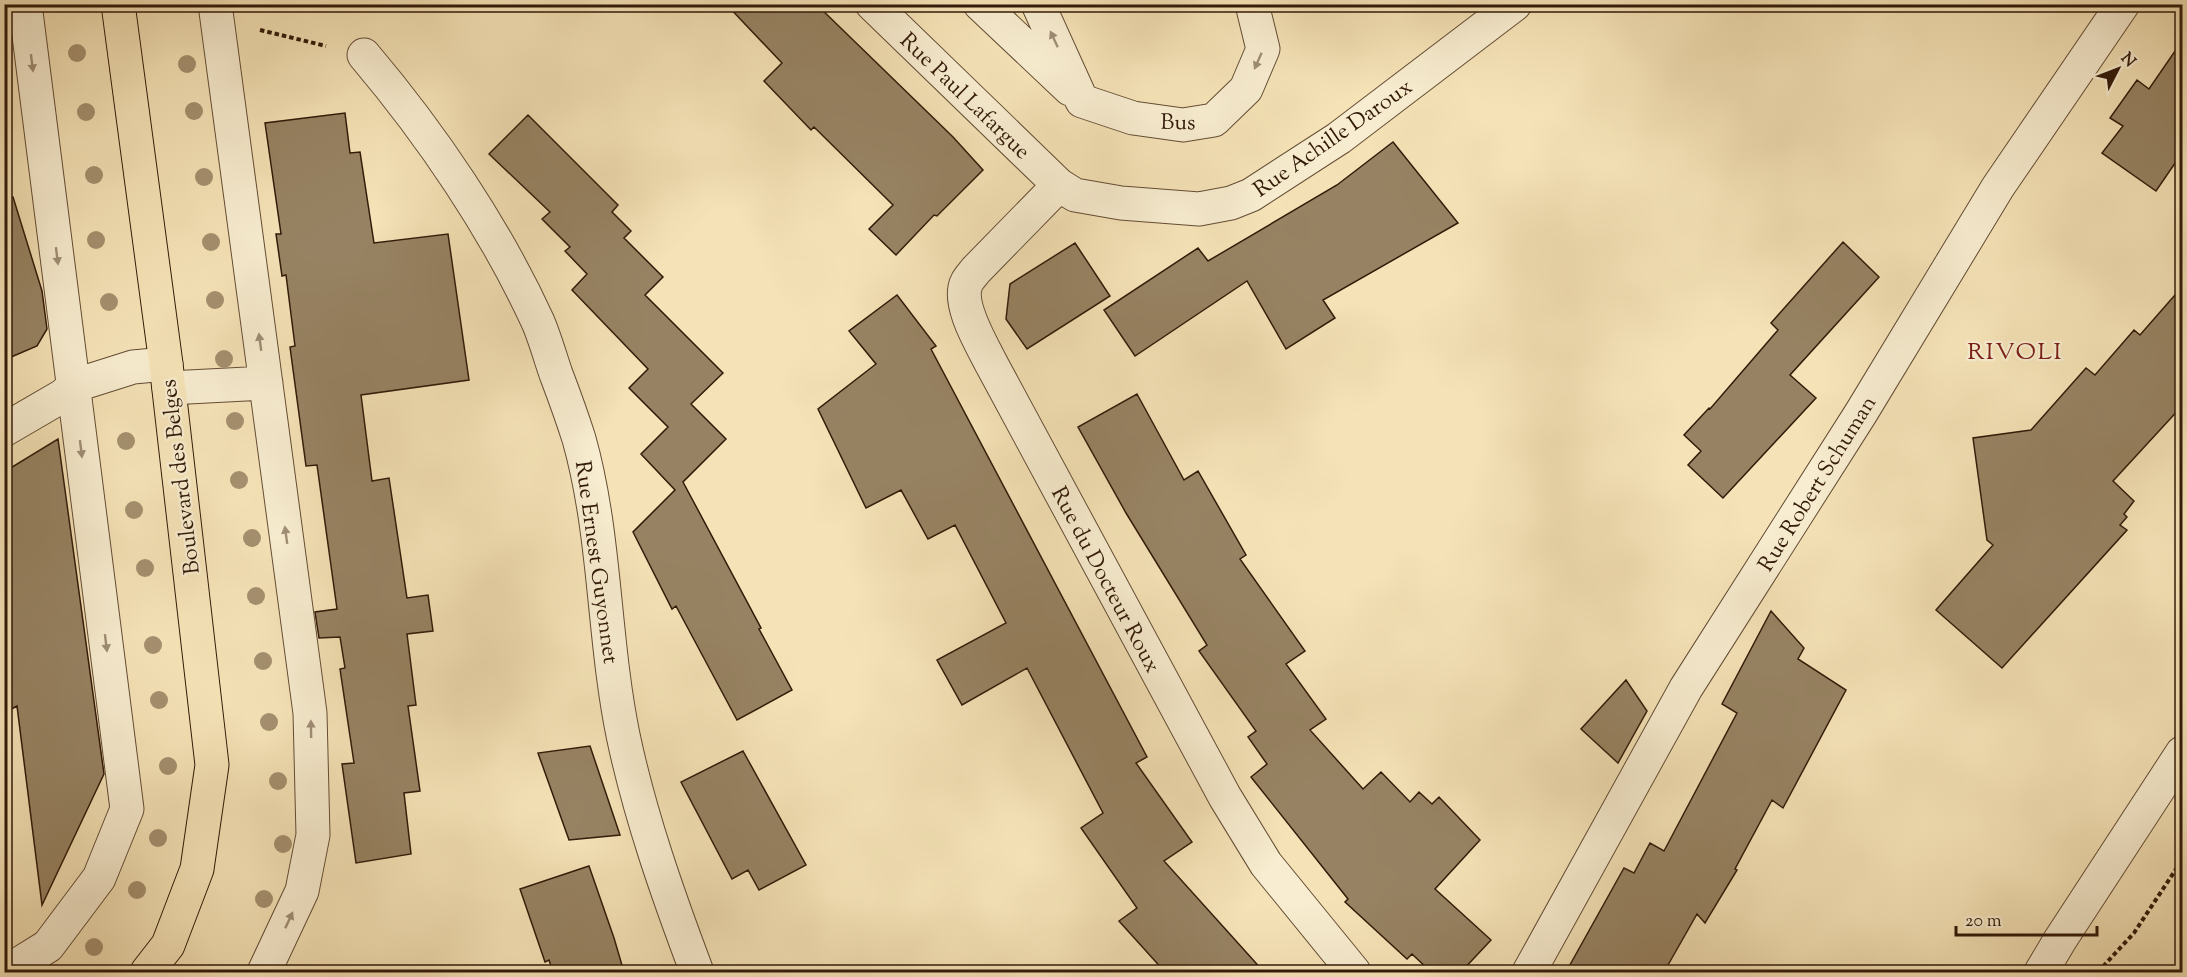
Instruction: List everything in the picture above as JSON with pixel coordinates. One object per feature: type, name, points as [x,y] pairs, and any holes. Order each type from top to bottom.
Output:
[{"type":"main road","name":"Boulevard des Belges","points":[[118,4],[167,376],[212,765],[197,869],[168,945],[147,972]]},
{"type":"street","points":[[6,972],[48,946],[74,912],[99,878],[127,809],[25,4]]},
{"type":"street","points":[[215,4],[310,713],[313,835],[302,891],[264,972]]},
{"type":"street","name":"Rue Paul Lafargue","points":[[872,4],[1059,185]]},
{"type":"street","name":"Bus","points":[[980,4],[1082,101],[1133,118],[1183,125],[1214,120],[1246,89],[1263,50],[1252,4]]},
{"type":"street","points":[[1038,4],[1082,101]]},
{"type":"street","name":"Rue Achille Daroux","points":[[1059,185],[1075,195],[1121,203],[1199,209],[1231,203],[1251,195],[1339,138],[1515,4]]},
{"type":"street","name":"Rue Robert Schuman","points":[[1529,972],[1686,688],[1861,413],[1998,187],[2123,4]]},
{"type":"street","name":"Rue Ernest Guyonnet","points":[[364,55],[414,118],[476,208],[497,242],[539,324],[579,440],[595,514],[621,723],[641,810],[697,972]]},
{"type":"street","name":"Rue du Docteur Roux","points":[[1059,185],[966,283],[964,299],[972,324],[1225,797],[1266,864],[1354,972]]},
{"type":"street","points":[[4,430],[64,395],[73,386],[133,367],[167,376],[266,383]]},
{"type":"street","points":[[2041,972],[2182,753]]},
{"type":"path","points":[[252,28],[331,47]]},
{"type":"path","points":[[2098,972],[2134,933],[2182,860]]},
{"type":"building","points":[[726,4],[816,4],[953,137],[983,170],[937,216],[934,215],[896,255],[869,229],[893,205],[814,127],[811,130],[764,81],[782,63]]},
{"type":"building","points":[[2182,41],[2182,153],[2156,191],[2102,153],[2123,126],[2110,118],[2137,80],[2149,89]]},
{"type":"building","points":[[345,113],[350,153],[360,152],[374,243],[448,234],[469,380],[361,395],[372,481],[389,478],[407,598],[428,595],[433,631],[407,634],[416,705],[408,706],[420,791],[404,793],[411,854],[356,863],[342,764],[354,763],[340,669],[345,668],[340,637],[319,638],[315,612],[337,609],[317,465],[306,466],[290,347],[295,346],[286,275],[282,276],[276,234],[281,234],[265,123]]},
{"type":"building","points":[[528,115],[618,205],[612,212],[631,231],[624,238],[663,277],[645,295],[723,373],[691,404],[726,439],[683,482],[792,690],[737,720],[676,606],[672,609],[633,532],[675,490],[641,454],[668,427],[629,388],[648,369],[572,290],[587,274],[565,251],[570,247],[542,219],[550,212],[489,154]]},
{"type":"building","points":[[1393,142],[1458,223],[1323,300],[1335,318],[1286,349],[1247,281],[1135,356],[1104,310],[1198,248],[1208,261],[1337,185]]},
{"type":"building","points":[[13,197],[42,291],[47,329],[37,346],[4,360],[4,198]]},
{"type":"building","points":[[1843,242],[1879,277],[1790,375],[1816,398],[1723,498],[1688,465],[1701,451],[1684,435],[1710,409],[1778,330],[1771,323]]},
{"type":"building","points":[[1075,243],[1110,296],[1027,349],[1006,319],[1010,284]]},
{"type":"building","points":[[2182,287],[2182,406],[2113,481],[2134,501],[2124,514],[2127,517],[2120,525],[2127,530],[2002,668],[1936,610],[1993,545],[1987,540],[1973,438],[2031,430],[2086,368],[2095,375],[2134,330],[2140,335]]},
{"type":"building","points":[[897,295],[936,346],[931,349],[1147,757],[1136,763],[1192,842],[1164,861],[1264,972],[1165,972],[1119,921],[1137,908],[1081,828],[1103,813],[1027,668],[962,705],[937,660],[1006,623],[955,525],[928,539],[901,490],[866,508],[818,409],[876,364],[849,331]]},
{"type":"building","points":[[1137,394],[1184,480],[1198,471],[1246,555],[1240,559],[1305,651],[1286,664],[1326,719],[1310,730],[1363,789],[1381,772],[1410,802],[1419,792],[1432,804],[1439,797],[1480,840],[1435,889],[1491,940],[1461,972],[1431,972],[1412,954],[1407,959],[1345,902],[1348,899],[1251,777],[1267,764],[1248,737],[1256,731],[1199,651],[1207,645],[1126,513],[1078,427]]},
{"type":"building","points":[[58,439],[104,774],[42,905],[17,706],[4,713],[4,472]]},
{"type":"building","points":[[1771,611],[1804,648],[1798,659],[1846,690],[1783,808],[1772,800],[1735,869],[1737,870],[1705,923],[1697,914],[1664,972],[1566,972],[1624,868],[1634,873],[1650,843],[1664,851],[1737,713],[1722,704]]},
{"type":"building","points":[[1626,680],[1647,711],[1618,763],[1581,729]]},
{"type":"building","points":[[590,746],[620,835],[569,840],[538,753]]},
{"type":"building","points":[[743,751],[806,865],[759,890],[748,870],[732,879],[681,782]]},
{"type":"building","points":[[589,866],[624,972],[553,972],[549,960],[545,962],[520,889]]},
{"type":"district","name":"RIVOLI","points":[[2015,351]]}]
